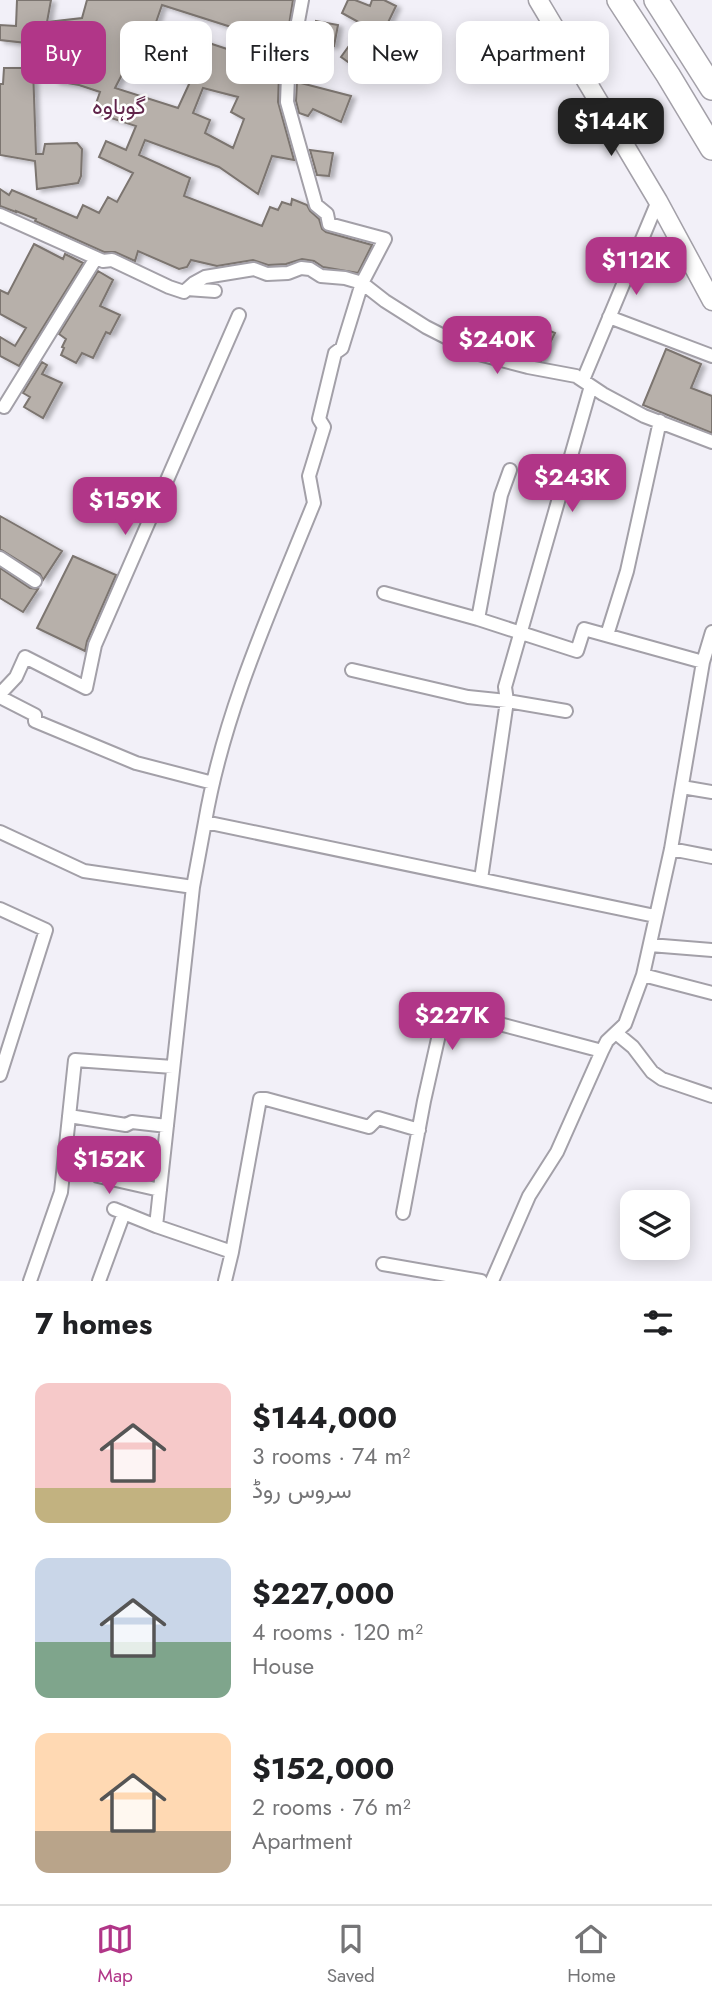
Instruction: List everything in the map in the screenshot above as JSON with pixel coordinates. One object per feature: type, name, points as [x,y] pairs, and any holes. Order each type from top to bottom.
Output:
[{"type":"highway","points":[[619,0],[712,148]]},
{"type":"highway","points":[[656,0],[712,88]]},
{"type":"street","points":[[156,1226],[192,887],[213,783],[245,675],[314,503],[309,476],[324,427],[319,419],[335,353],[342,348],[362,283],[385,239],[329,224],[327,214],[316,205],[287,102],[289,50],[302,0]]},
{"type":"street","points":[[538,0],[659,201],[712,301]]},
{"type":"street","points":[[481,879],[507,701],[505,687],[587,383],[609,317],[659,201]]},
{"type":"street","points":[[0,215],[103,261],[112,260],[184,292],[205,277],[254,269],[267,274],[310,269],[321,276],[362,283],[414,320],[479,354],[576,376],[644,416],[712,442]]},
{"type":"street","points":[[4,407],[96,258]]},
{"type":"street","points":[[187,289],[215,291]]},
{"type":"street","points":[[213,783],[136,763],[35,721],[35,715],[0,695],[16,677],[25,657],[86,688],[95,645],[239,315]]},
{"type":"street","points":[[609,317],[712,356]]},
{"type":"street","points":[[607,635],[627,571],[660,421]]},
{"type":"street","points":[[478,619],[501,495],[510,470]]},
{"type":"street","points":[[0,558],[35,581]]},
{"type":"street","points":[[384,593],[478,619],[577,651],[584,629],[703,663]]},
{"type":"street","points":[[492,1281],[529,1196],[557,1152],[607,1041],[630,1016],[643,975],[671,849],[703,663],[712,632]]},
{"type":"street","points":[[352,670],[468,696],[566,711]]},
{"type":"street","points":[[682,786],[712,792]]},
{"type":"street","points":[[205,822],[655,916]]},
{"type":"street","points":[[0,832],[85,871],[192,887]]},
{"type":"street","points":[[671,849],[712,857]]},
{"type":"street","points":[[0,909],[46,930],[0,1075]]},
{"type":"street","points":[[650,945],[712,950]]},
{"type":"street","points":[[643,975],[712,993]]},
{"type":"street","points":[[403,1213],[442,1021],[447,1014],[454,1013],[602,1051]]},
{"type":"street","points":[[616,1033],[633,1047],[652,1072],[662,1079],[712,1096]]},
{"type":"street","points":[[30,1281],[61,1192],[75,1060],[173,1067]]},
{"type":"street","points":[[225,1281],[260,1099],[369,1127],[378,1118],[419,1130]]},
{"type":"street","points":[[69,1116],[126,1125],[132,1122],[167,1126]]},
{"type":"street","points":[[64,1168],[88,1167],[98,1176],[160,1190]]},
{"type":"street","points":[[99,1281],[119,1211],[232,1252]]},
{"type":"street","points":[[383,1264],[481,1281]]},
{"type":"building","points":[[17,0],[51,0],[47,21],[21,21],[21,42],[0,40],[0,25],[16,26]]},
{"type":"building","points":[[87,0],[293,0],[290,21],[226,21],[226,25],[162,5],[156,21],[120,21],[120,78],[115,88],[178,108],[189,84],[212,84],[212,44],[226,49],[226,84],[279,84],[278,102],[294,160],[272,156],[258,194],[219,167],[145,140],[139,155],[190,178],[184,196],[262,226],[270,207],[278,210],[282,202],[291,205],[292,199],[307,205],[326,232],[372,245],[358,273],[323,267],[314,261],[302,259],[286,264],[268,265],[253,260],[217,266],[191,260],[187,267],[179,269],[138,251],[135,261],[115,252],[104,252],[35,221],[36,219],[0,206],[0,189],[9,195],[12,190],[77,218],[83,205],[99,213],[108,197],[117,202],[133,173],[99,157],[106,141],[126,150],[136,126],[93,112],[100,92],[73,84],[106,84],[106,21],[56,21],[82,18]],"holes":[[[203,88],[238,97],[231,112],[244,119],[233,148],[205,133],[210,120],[193,113]]]},
{"type":"building","points":[[348,0],[370,6],[372,0],[384,0],[396,6],[389,21],[357,21],[342,13]]},
{"type":"building","points":[[334,24],[338,25],[334,46]]},
{"type":"building","points":[[348,47],[348,62],[341,57]]},
{"type":"building","points":[[4,68],[21,68],[21,84],[34,84],[36,154],[43,154],[45,144],[77,143],[82,149],[81,176],[78,183],[37,189],[35,161],[0,155],[0,84],[3,84]]},
{"type":"building","points":[[297,84],[351,96],[341,122],[313,109],[308,116],[299,113],[296,101]]},
{"type":"building","points":[[310,150],[333,153],[329,176],[317,175]]},
{"type":"building","points":[[34,244],[63,259],[65,254],[83,263],[19,366],[0,356],[0,337],[15,346],[26,328],[0,314],[0,290],[8,294]]},
{"type":"building","points":[[98,271],[113,280],[100,306],[120,315],[110,334],[106,332],[93,358],[82,353],[76,363],[61,355],[66,339],[59,334]]},
{"type":"building","points":[[529,322],[555,333],[541,361],[513,354]]},
{"type":"building","points":[[666,349],[701,364],[691,388],[712,396],[712,433],[643,405]]},
{"type":"building","points":[[42,362],[47,365],[42,374],[62,383],[43,418],[24,407],[30,397],[23,393]]},
{"type":"building","points":[[0,516],[62,551],[43,580],[40,574],[0,549]]},
{"type":"building","points":[[73,556],[116,575],[85,651],[37,628]]},
{"type":"building","points":[[0,568],[30,588],[38,589],[23,612],[0,598]]},
{"type":"district","name":"گوہاوہ","points":[[119,106]]}]
